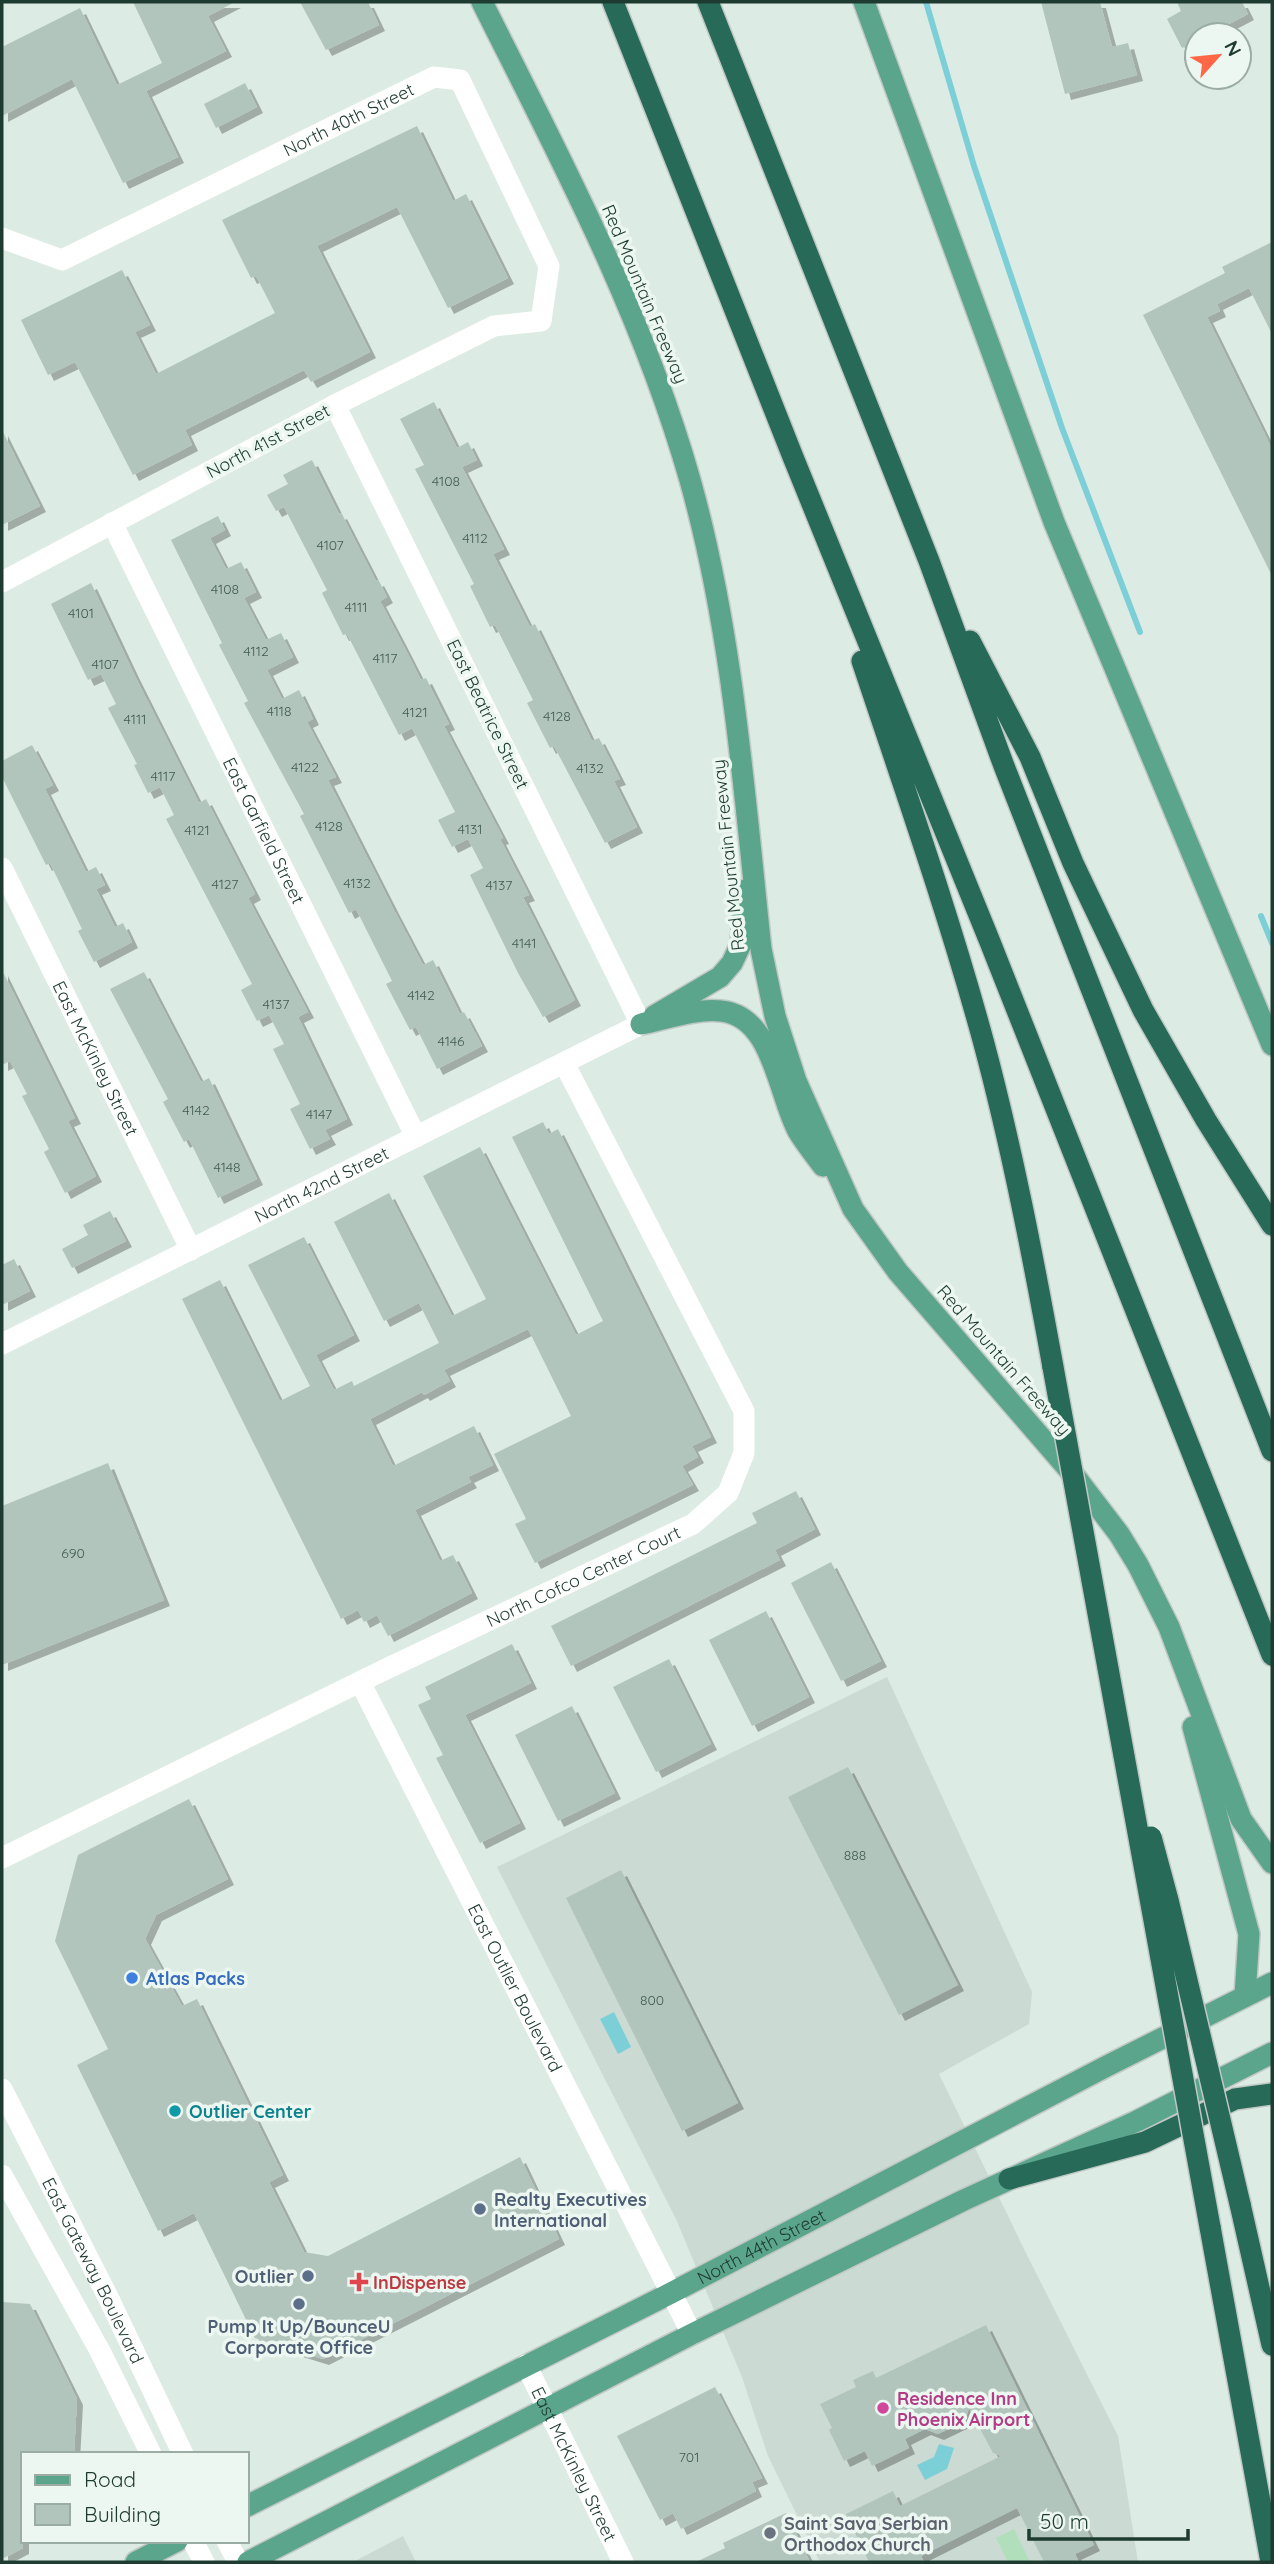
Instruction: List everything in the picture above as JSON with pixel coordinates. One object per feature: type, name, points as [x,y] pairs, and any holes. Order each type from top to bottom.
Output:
[{"type":"highway","points":[[613,2],[1272,1655]]},
{"type":"highway","points":[[708,2],[929,561],[1004,766],[1272,1451]]},
{"type":"highway","points":[[793,457],[916,821],[982,1038],[1017,1186],[1053,1367],[1271,2562]]},
{"type":"highway","points":[[929,561],[1030,757],[1073,863],[1143,1010],[1206,1120],[1272,1225]]},
{"type":"highway","points":[[1114,1699],[1168,1900],[1272,2345]]},
{"type":"highway","points":[[1009,2179],[1145,2142],[1235,2099],[1272,2094]]},
{"type":"main road","name":"Red Mountain Freeway","points":[[482,2],[609,259],[640,333],[675,432],[701,526],[722,620],[734,699],[761,949],[775,1016],[801,1093],[853,1209],[898,1272],[1098,1504],[1139,1565],[1169,1627]]},
{"type":"main road","points":[[864,2],[1058,534],[1272,1045]]},
{"type":"main road","points":[[641,1024],[720,977],[733,962],[741,944],[749,842]]},
{"type":"main road","points":[[641,1024],[713,1010],[733,1013],[751,1025],[764,1042],[798,1131],[853,1209]]},
{"type":"main road","points":[[1169,1627],[1233,1802],[1250,1835],[1272,1863]]},
{"type":"main road","points":[[1169,1627],[1208,1788],[1249,1934],[1245,1996]]},
{"type":"main road","name":"North 44th Street","points":[[248,2505],[671,2293],[1272,1983]]},
{"type":"main road","points":[[248,2562],[692,2334],[1009,2179],[1137,2121],[1272,2053]]},
{"type":"main road","points":[[136,2562],[173,2543]]},
{"type":"street","name":"North 40th Street","points":[[2,238],[62,260],[434,77],[460,80],[549,266],[541,321]]},
{"type":"street","name":"North 41st Street","points":[[2,582],[335,405],[494,326],[541,321]]},
{"type":"street","name":"East Beatrice Street","points":[[335,405],[641,1024]]},
{"type":"street","name":"East Garfield Street","points":[[112,523],[416,1137]]},
{"type":"street","name":"East McKinley Street","points":[[2,868],[191,1250]]},
{"type":"street","name":"North 42nd Street","points":[[2,1344],[641,1024]]},
{"type":"street","name":"North Cofco Center Court","points":[[2,1858],[360,1682],[693,1524],[728,1493],[744,1453],[744,1411],[564,1063]]},
{"type":"street","name":"East Outlier Boulevard","points":[[360,1682],[671,2293]]},
{"type":"street","name":"East Gateway Boulevard","points":[[2,2088],[11,2131],[107,2297],[182,2452]]},
{"type":"street","name":"East Gateway Boulevard","points":[[2,2175],[100,2351],[149,2452]]},
{"type":"street","points":[[2,2205],[36,2237]]},
{"type":"street","points":[[671,2293],[692,2334]]},
{"type":"street","name":"East McKinley Street","points":[[526,2365],[623,2562]]},
{"type":"street","points":[[194,2543],[204,2562]]},
{"type":"street","points":[[228,2543],[238,2562]]},
{"type":"shaded area","points":[[887,1677],[1032,1992],[1029,2024],[939,2074],[1118,2436],[1138,2562],[820,2562],[768,2456],[742,2377],[676,2219],[497,1867]]},
{"type":"shaded area","points":[[403,2536],[416,2562],[353,2562]]},
{"type":"green space","points":[[1014,2529],[1030,2562],[1008,2562],[996,2538]]},
{"type":"water","points":[[614,2012],[631,2047],[618,2054],[600,2019]]},
{"type":"water","points":[[939,2444],[954,2448],[947,2469],[925,2480],[917,2465],[934,2457]]},
{"type":"building","points":[[133,2],[235,2],[208,16],[226,51],[146,91],[178,157],[123,183],[72,79],[2,116],[2,47],[80,8],[117,85],[162,63]]},
{"type":"building","points":[[300,2],[368,2],[379,25],[326,50]]},
{"type":"building","points":[[1041,2],[1100,2],[1112,47],[1128,43],[1137,75],[1065,94]]},
{"type":"building","points":[[1177,2],[1242,2],[1248,14],[1235,21],[1183,21],[1182,48],[1167,19],[1181,11]]},
{"type":"building","points":[[245,83],[257,107],[216,128],[204,104]]},
{"type":"building","points":[[417,126],[453,201],[466,194],[508,278],[448,308],[397,207],[317,246],[370,352],[311,382],[304,370],[185,430],[192,445],[133,475],[75,362],[48,375],[21,320],[122,270],[150,325],[135,332],[156,374],[275,313],[256,276],[251,278],[222,220]]},
{"type":"building","points":[[1272,242],[1272,334],[1249,288],[1217,304],[1220,311],[1207,317],[1272,449],[1272,576],[1143,315],[1225,273],[1222,267]]},
{"type":"building","points":[[434,402],[457,448],[468,442],[477,460],[462,467],[504,549],[493,554],[530,627],[535,624],[592,741],[599,738],[620,779],[614,781],[637,827],[605,843],[554,746],[550,748],[527,703],[533,700],[495,625],[490,627],[470,586],[474,584],[415,469],[424,465],[400,419]]},
{"type":"building","points":[[2,430],[40,506],[2,525]]},
{"type":"building","points":[[312,460],[339,514],[341,513],[387,597],[380,601],[421,680],[426,678],[449,724],[444,726],[503,838],[500,839],[529,895],[523,897],[575,1000],[543,1017],[518,973],[470,875],[483,868],[468,839],[452,847],[438,820],[455,812],[412,728],[399,735],[347,634],[343,635],[322,593],[327,590],[284,507],[276,511],[267,495],[288,484],[283,475]]},
{"type":"building","points":[[218,516],[225,530],[210,538],[226,569],[241,562],[256,592],[244,598],[266,640],[281,633],[293,657],[267,670],[282,699],[299,690],[313,719],[307,722],[336,777],[328,780],[394,910],[423,965],[433,960],[460,1014],[464,1012],[482,1046],[437,1069],[416,1027],[410,1030],[386,984],[392,981],[356,909],[349,913],[300,816],[304,814],[244,703],[248,701],[171,540]]},
{"type":"building","points":[[91,583],[199,803],[206,799],[255,894],[248,898],[308,1012],[298,1017],[347,1119],[325,1130],[330,1139],[310,1149],[290,1109],[300,1104],[273,1049],[284,1044],[269,1015],[257,1021],[241,990],[252,984],[166,819],[174,815],[160,787],[148,793],[134,765],[137,764],[108,708],[116,704],[101,674],[88,680],[51,604]]},
{"type":"building","points":[[32,745],[53,785],[45,789],[86,872],[96,867],[105,885],[96,889],[115,927],[123,923],[132,942],[94,962],[78,931],[82,929],[50,863],[46,865],[2,777],[2,761]]},
{"type":"building","points":[[2,970],[75,1118],[68,1121],[96,1176],[65,1193],[44,1152],[49,1149],[22,1096],[27,1094],[10,1061],[2,1065]]},
{"type":"building","points":[[144,972],[201,1082],[209,1078],[257,1179],[218,1198],[189,1139],[184,1142],[163,1102],[168,1099],[110,989]]},
{"type":"building","points":[[543,1122],[549,1134],[558,1129],[711,1437],[692,1446],[698,1457],[682,1466],[693,1485],[535,1563],[515,1524],[526,1519],[494,1454],[571,1416],[528,1329],[444,1370],[450,1381],[370,1419],[393,1466],[474,1426],[493,1465],[468,1477],[471,1482],[415,1510],[440,1561],[453,1555],[472,1593],[388,1636],[377,1615],[364,1622],[358,1610],[341,1619],[182,1299],[220,1280],[280,1401],[310,1386],[248,1265],[304,1237],[354,1335],[316,1355],[334,1390],[352,1381],[354,1386],[439,1343],[419,1303],[384,1321],[334,1222],[389,1193],[452,1316],[486,1299],[423,1176],[480,1147],[576,1335],[603,1321],[512,1137]]},
{"type":"building","points":[[110,1211],[126,1241],[72,1268],[62,1249],[88,1235],[83,1225]]},
{"type":"building","points":[[14,1259],[30,1291],[2,1305],[2,1265]]},
{"type":"building","points":[[108,1463],[164,1600],[2,1665],[2,1506]]},
{"type":"building","points":[[796,1491],[815,1529],[775,1550],[780,1560],[571,1666],[551,1626],[757,1523],[752,1513]]},
{"type":"building","points":[[831,1562],[881,1661],[841,1681],[791,1583]]},
{"type":"building","points":[[766,1611],[809,1697],[752,1726],[709,1640]]},
{"type":"building","points":[[512,1644],[531,1683],[465,1715],[520,1823],[480,1843],[436,1758],[443,1755],[418,1705],[431,1699],[425,1687]]},
{"type":"building","points":[[669,1659],[711,1744],[656,1772],[613,1687]]},
{"type":"building","points":[[572,1706],[615,1793],[558,1821],[515,1735]]},
{"type":"building","points":[[848,1767],[958,1985],[899,2015],[788,1797]]},
{"type":"building","name":"Outlier Center","points":[[189,1799],[228,1879],[156,1915],[145,1939],[182,2006],[197,1999],[283,2175],[269,2182],[304,2252],[328,2256],[520,2157],[559,2239],[323,2359],[255,2338],[194,2213],[158,2231],[77,2065],[108,2049],[55,1941],[78,1855]]},
{"type":"building","points":[[621,1870],[738,2103],[682,2131],[566,1898]]},
{"type":"building","points":[[2,2302],[30,2304],[77,2399],[74,2452],[21,2452],[23,2548],[2,2559]]},
{"type":"building","points":[[986,2325],[1094,2545],[1075,2554],[1079,2562],[1044,2562],[1017,2508],[921,2556],[924,2562],[869,2562],[846,2514],[893,2491],[900,2506],[1001,2456],[993,2453],[969,2408],[965,2421],[938,2434],[925,2429],[905,2439],[909,2448],[872,2466],[865,2451],[844,2461],[820,2404],[856,2387],[853,2380],[873,2371],[876,2378]]},
{"type":"building","points":[[715,2387],[762,2478],[752,2482],[756,2491],[681,2529],[673,2513],[660,2520],[617,2436]]},
{"type":"building","name":"Saint Sava Serbian Orthodox Church","points":[[786,2513],[810,2562],[696,2562],[725,2548],[723,2543]]},
{"type":"waterway","points":[[926,2],[974,166],[1062,428],[1140,632]]},
{"type":"waterway","points":[[1261,916],[1272,943]]},
{"type":"place","name":"Atlas Packs","points":[[132,1978]]},
{"type":"place","name":"Outlier Center","points":[[175,2111]]},
{"type":"place","name":"Realty Executives International","points":[[480,2209]]},
{"type":"place","name":"Outlier","points":[[308,2276]]},
{"type":"place","name":"InDispense","points":[[359,2282]]},
{"type":"place","name":"Pump It Up/BounceU Corporate Office","points":[[299,2304]]},
{"type":"place","name":"Residence Inn Phoenix Airport","points":[[883,2408]]},
{"type":"place","name":"Saint Sava Serbian Orthodox Church","points":[[770,2533]]}]
